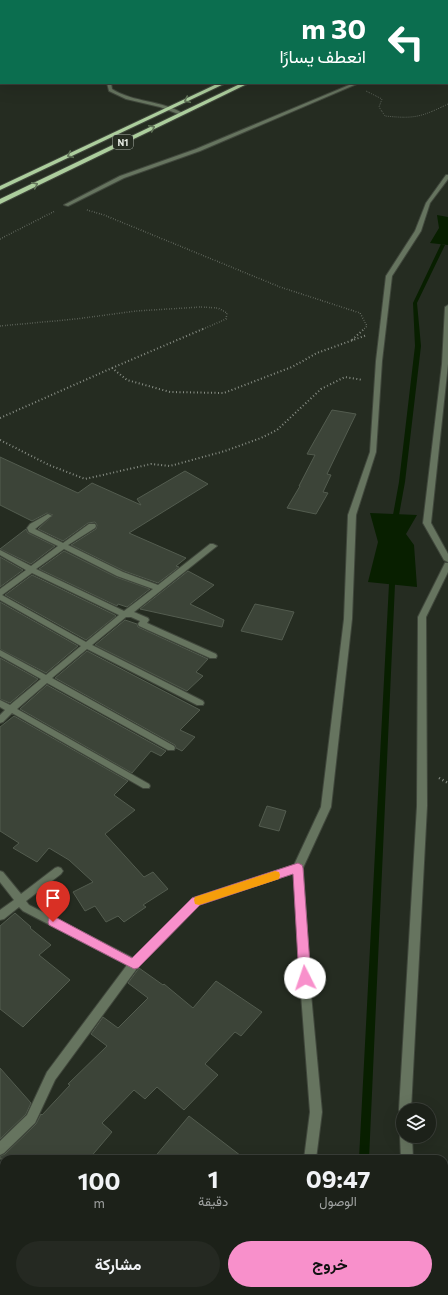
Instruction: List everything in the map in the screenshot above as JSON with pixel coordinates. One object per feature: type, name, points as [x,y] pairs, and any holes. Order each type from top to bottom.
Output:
[{"type":"highway","name":"N1","points":[[0,188],[220,84]]},
{"type":"highway","name":"N1","points":[[0,202],[244,84]]},
{"type":"street","points":[[109,84],[110,90],[116,94],[168,108],[182,114]]},
{"type":"street","points":[[66,205],[122,177],[198,150],[355,84]]},
{"type":"street","points":[[311,1155],[316,1112],[306,994],[298,868],[326,807],[348,619],[352,515],[373,452],[382,331],[389,276],[418,231],[428,203],[448,176]]},
{"type":"street","points":[[448,307],[445,364],[427,522],[448,560]]},
{"type":"street","points":[[48,516],[31,528],[36,533],[64,545],[120,574],[158,588]]},
{"type":"street","points":[[0,593],[92,526]]},
{"type":"street","points":[[0,720],[47,679],[126,616],[158,588],[213,546]]},
{"type":"street","points":[[0,552],[32,570],[126,616],[132,614],[145,620],[142,624],[213,656]]},
{"type":"street","points":[[405,1103],[422,806],[422,618],[448,565]]},
{"type":"street","points":[[0,597],[87,646],[200,703]]},
{"type":"street","points":[[0,653],[171,748]]},
{"type":"street","points":[[0,703],[146,786]]},
{"type":"street","points":[[0,1149],[31,1119],[51,1076],[134,964],[196,901],[298,868]]},
{"type":"street","points":[[0,916],[58,870]]},
{"type":"street","points":[[0,875],[26,908],[134,964]]},
{"type":"street","points":[[406,1143],[407,1155]]},
{"type":"path","points":[[350,86],[382,98],[380,107],[385,116],[406,118],[422,116],[448,104]]},
{"type":"path","points":[[0,239],[66,205],[104,215],[280,287],[360,313],[366,326],[352,340]]},
{"type":"path","points":[[0,326],[76,319],[136,311],[194,307],[218,308],[227,313],[226,319],[0,418]]},
{"type":"path","points":[[112,368],[127,380],[170,392],[224,393],[292,367],[316,353],[382,331]]},
{"type":"path","points":[[0,440],[49,466],[85,479],[151,464],[170,466],[232,448],[261,438],[277,430],[321,389],[345,377],[378,381]]},
{"type":"shaded area","points":[[437,215],[448,217],[448,245],[430,243],[439,228]]},
{"type":"shaded area","points":[[370,513],[417,515],[406,534],[414,545],[417,587],[368,582],[378,542]]},
{"type":"building","points":[[332,410],[356,414],[327,474],[331,475],[323,492],[328,493],[316,514],[287,508],[300,486],[315,455],[307,454]]},
{"type":"building","points":[[0,457],[78,493],[92,483],[141,505],[137,499],[185,471],[208,484],[129,533],[186,558],[176,566],[179,567],[158,583],[124,571],[71,545],[96,529],[97,525],[95,522],[88,523],[63,541],[38,529],[53,515],[47,513],[32,521],[0,505]]},
{"type":"building","points":[[26,529],[28,533],[55,546],[31,564],[0,549]]},
{"type":"building","points":[[64,551],[116,577],[150,589],[127,607],[118,604],[117,606],[39,569]]},
{"type":"building","points":[[0,557],[23,570],[0,587]]},
{"type":"building","points":[[188,571],[214,585],[190,604],[224,620],[222,627],[140,609]]},
{"type":"building","points":[[32,575],[116,616],[86,640],[5,595]]},
{"type":"building","points":[[0,602],[78,646],[46,673],[0,649]]},
{"type":"building","points":[[255,604],[294,612],[282,640],[241,631]]},
{"type":"building","points":[[125,620],[137,624],[138,627],[208,659],[196,672],[203,676],[187,691],[95,645]]},
{"type":"building","points":[[87,651],[200,710],[180,730],[195,737],[182,751],[176,748],[175,745],[55,678]]},
{"type":"building","points":[[0,658],[38,679],[10,703],[0,699]]},
{"type":"building","points":[[47,685],[166,751],[161,756],[151,751],[132,773],[20,709]]},
{"type":"building","points":[[14,716],[128,781],[114,795],[135,810],[105,834],[144,877],[153,872],[168,889],[143,905],[146,907],[124,922],[118,916],[106,922],[95,906],[85,911],[73,892],[93,882],[69,860],[49,848],[37,862],[13,848],[19,843],[0,831],[0,727]]},
{"type":"building","points":[[267,806],[286,811],[279,831],[259,826]]},
{"type":"building","points":[[15,913],[31,927],[30,928],[51,945],[39,955],[70,980],[23,1027],[0,1009],[0,926]]},
{"type":"building","points":[[139,968],[163,985],[164,984],[193,1008],[216,981],[262,1012],[241,1036],[235,1032],[205,1064],[218,1075],[184,1110],[157,1087],[145,1099],[134,1090],[102,1123],[112,1132],[92,1155],[2,1155],[36,1124],[41,1114],[42,1115],[70,1085],[68,1084],[107,1046],[91,1034],[103,1017],[118,1028],[148,998],[128,983]]},
{"type":"building","points":[[0,1068],[31,1103],[26,1114],[0,1139]]},
{"type":"building","points":[[189,1116],[240,1155],[156,1155]]},
{"type":"waterway","points":[[396,515],[402,482],[418,346],[415,303],[443,245]]},
{"type":"waterway","points":[[364,1155],[392,584]]},
{"type":"slow traffic","points":[[199,900],[275,875]]},
{"type":"route","points":[[53,922],[134,964],[196,901],[298,868],[305,978]]}]
